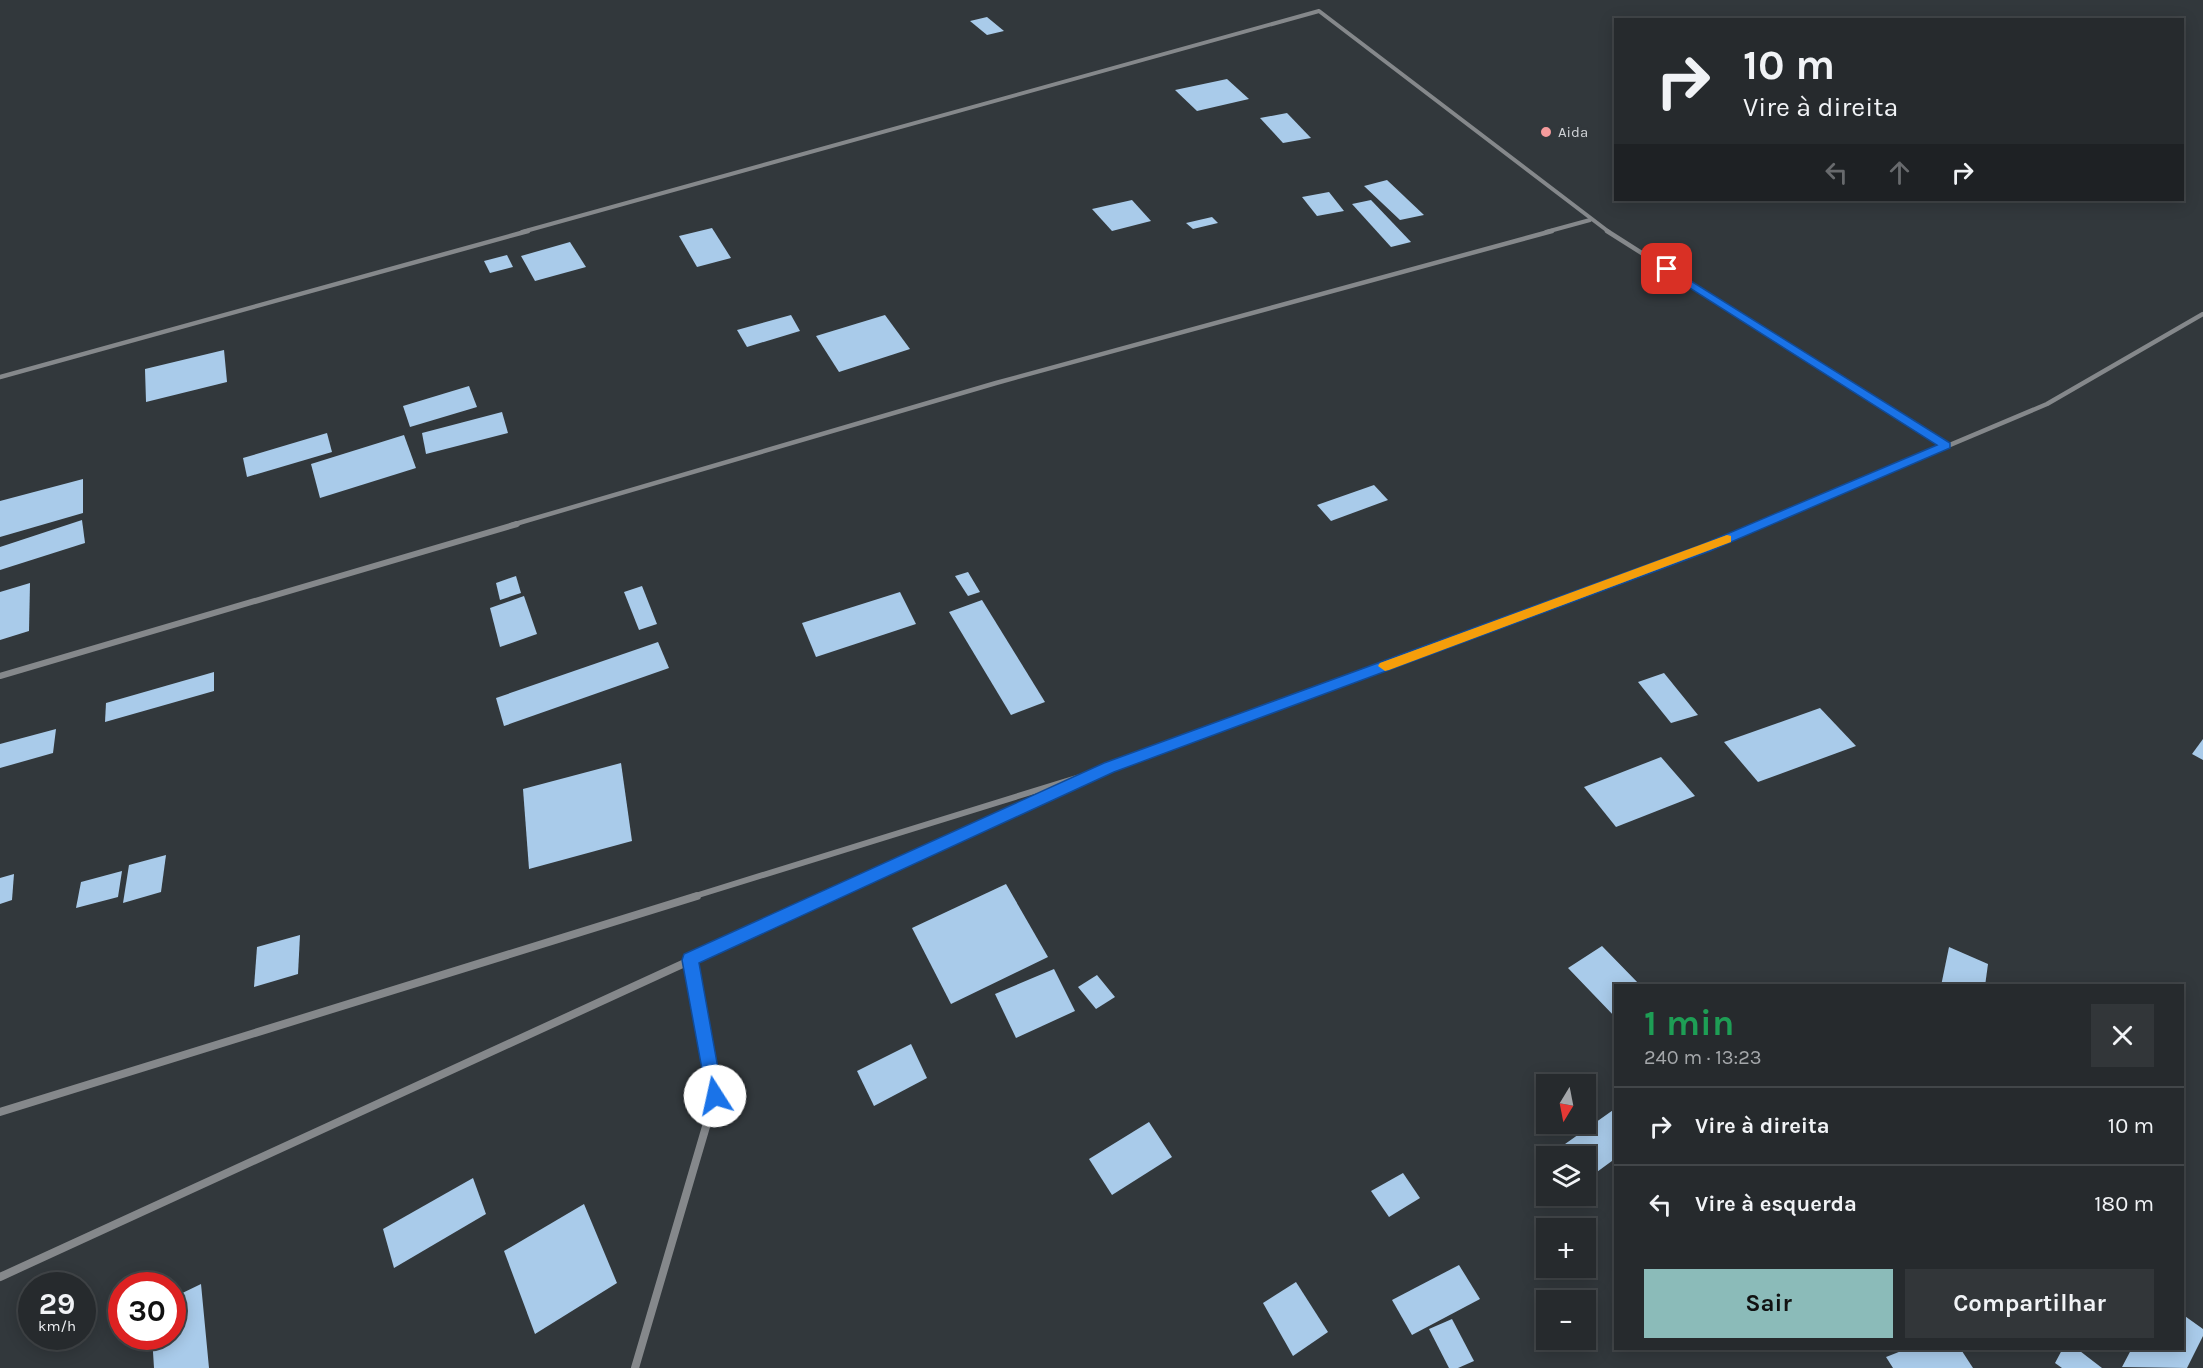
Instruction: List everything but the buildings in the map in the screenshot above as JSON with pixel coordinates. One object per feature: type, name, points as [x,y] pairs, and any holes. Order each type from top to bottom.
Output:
[{"type":"street","points":[[0,377],[1319,11],[1590,220],[1946,446]]},
{"type":"street","points":[[0,676],[996,383],[1590,220]]},
{"type":"street","points":[[0,1112],[1109,768],[1706,548],[2047,404],[2203,314]]},
{"type":"street","points":[[0,1277],[1109,768]]},
{"type":"street","points":[[636,1368],[715,1096],[690,960]]},
{"type":"slow traffic","points":[[1385,666],[1727,539]]},
{"type":"place","name":"Aida","points":[[1546,132]]},
{"type":"route","points":[[715,1096],[690,960],[1109,768],[1706,548],[1946,446],[1667,269]]}]
